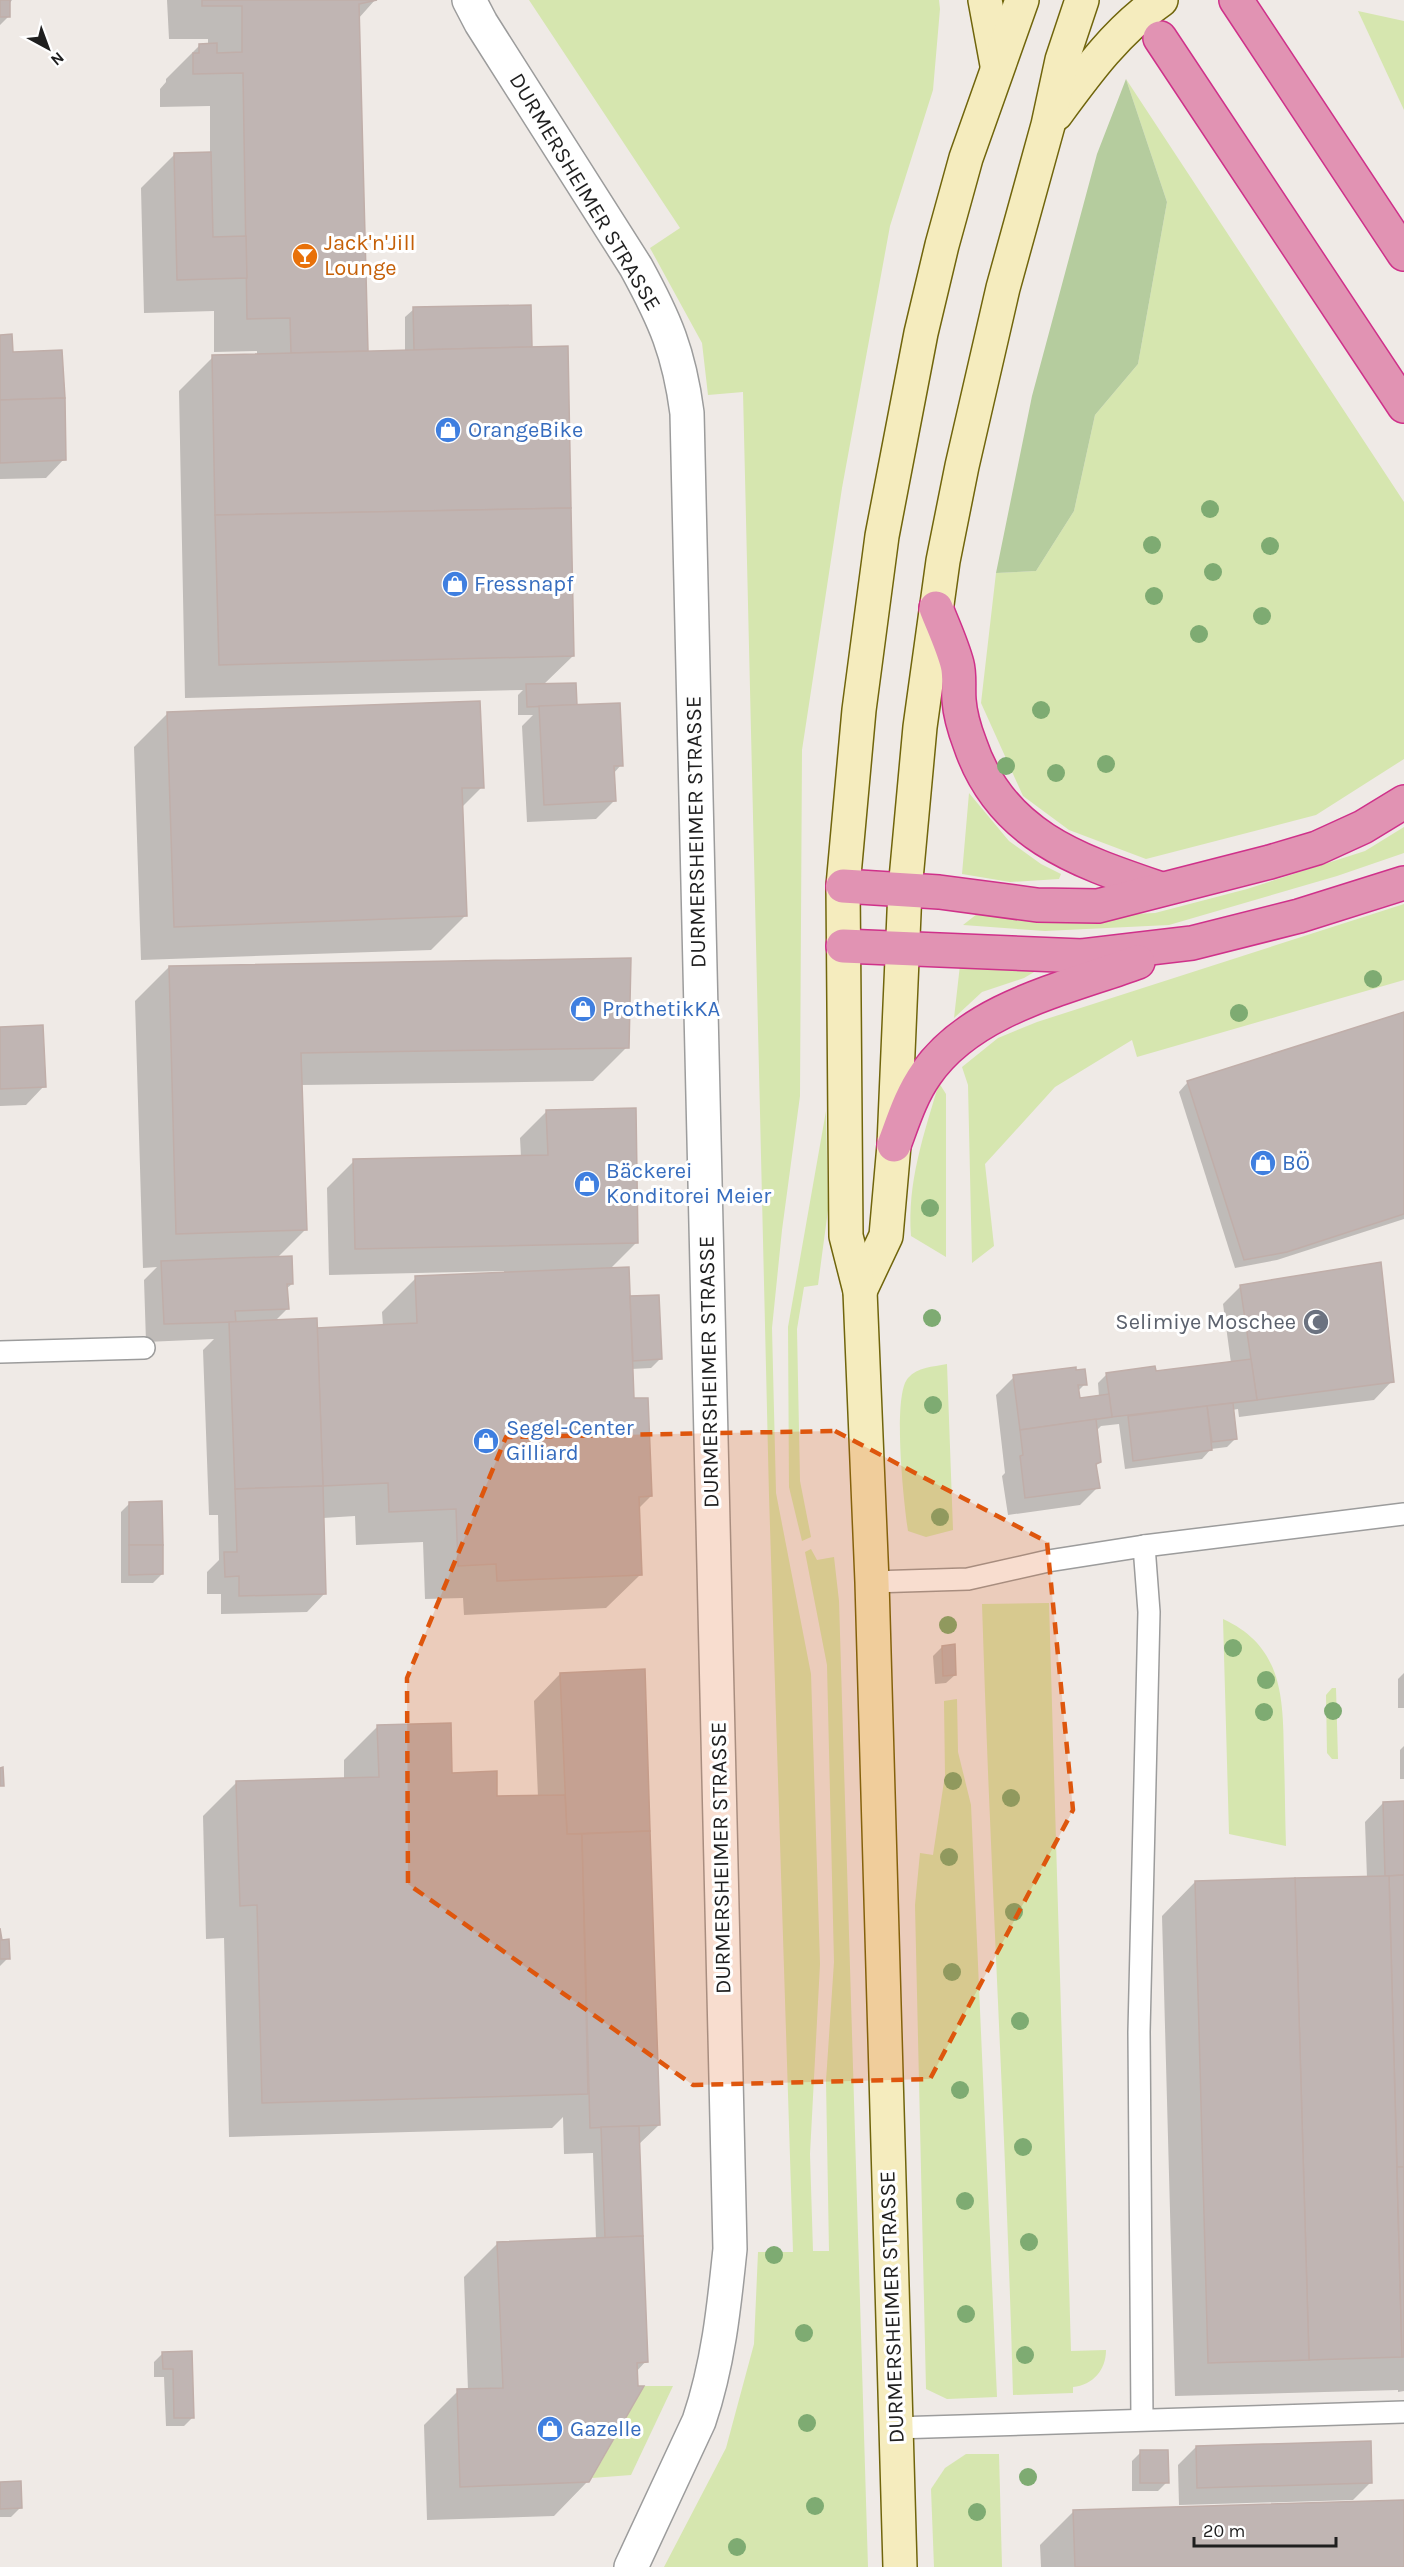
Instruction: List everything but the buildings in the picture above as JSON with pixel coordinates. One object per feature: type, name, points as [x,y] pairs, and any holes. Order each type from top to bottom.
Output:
[{"type":"highway","points":[[1236,0],[1404,254]]},
{"type":"highway","points":[[1160,38],[1404,406]]},
{"type":"highway","points":[[936,608],[958,666],[959,703],[970,745],[986,778],[1009,809],[1041,839],[1077,859],[1161,889]]},
{"type":"highway","points":[[843,886],[905,890],[1037,905],[1098,906],[1317,848],[1363,827],[1404,802]]},
{"type":"highway","points":[[894,1145],[917,1088],[927,1072],[957,1041],[976,1026],[1018,1005],[1192,943],[1299,915],[1404,883]]},
{"type":"highway","points":[[843,946],[1082,956],[1192,943]]},
{"type":"street","name":"DURMERSHEIMER STRASSE","points":[[469,0],[481,23],[636,267],[656,303],[674,347],[682,378],[687,413],[730,2249],[722,2332],[707,2399],[631,2567]]},
{"type":"street","points":[[985,0],[998,65]]},
{"type":"street","name":"DURMERSHEIMER STRASSE","points":[[900,2567],[872,1582],[860,1292],[846,1236],[843,886],[859,710],[882,536],[921,333],[942,244],[966,158],[1022,0]]},
{"type":"street","name":"DURMERSHEIMER STRASSE","points":[[860,1292],[886,1236],[894,1145],[905,890],[920,727],[936,608],[960,476],[1003,288],[1048,126],[1062,60],[1082,0]]},
{"type":"street","points":[[1048,126],[1089,68],[1127,29],[1161,0]]},
{"type":"lane","points":[[0,1352],[144,1348]]},
{"type":"lane","points":[[872,1582],[968,1579],[1048,1561],[1144,1546],[1404,1514]]},
{"type":"lane","points":[[1142,2419],[1139,2032],[1149,1612],[1144,1546]]},
{"type":"lane","points":[[895,2428],[1404,2412]]},
{"type":"highlighted area","points":[[835,1431],[1047,1542],[1073,1810],[930,2079],[693,2085],[408,1884],[407,1678],[506,1437]]},
{"type":"green space","points":[[529,0],[939,0],[933,90],[890,226],[842,488],[802,750],[800,1096],[782,1230],[772,1328],[776,1493],[811,1674],[820,1964],[810,2154],[813,2251],[829,2251],[826,2081],[834,1962],[827,1665],[805,1552],[811,1549],[817,1560],[834,1557],[839,1601],[868,2567],[664,2567],[726,2448],[754,2344],[758,2252],[793,2252],[769,1495],[743,392],[708,395],[702,343],[650,248],[680,228]]},
{"type":"green space","points":[[1358,11],[1404,21],[1404,110]]},
{"type":"green space","points":[[1126,79],[1404,502],[1404,759],[1316,815],[1146,859],[1069,830],[1023,796],[981,703],[996,573],[1036,571],[1074,511],[1095,415],[1138,364],[1167,202]]},
{"type":"green space","points":[[1126,79],[1167,202],[1138,364],[1095,415],[1074,511],[1036,571],[996,573],[1032,396],[1097,154]]},
{"type":"green space","points":[[969,793],[1009,841],[1041,864],[1061,874],[1059,879],[1010,882],[962,874]]},
{"type":"green space","points":[[1404,827],[1404,853],[1337,876],[1169,925],[1045,931],[963,925],[977,914],[1064,917],[1155,913],[1247,889],[1365,851]]},
{"type":"green space","points":[[1404,904],[1404,980],[1137,1057],[1132,1040],[1055,1087],[985,1164],[994,1246],[972,1263],[968,1085],[962,1067],[998,1038],[1037,1022]]},
{"type":"green space","points":[[960,965],[1041,968],[1024,978],[982,992],[954,1018]]},
{"type":"green space","points":[[939,1083],[946,1094],[946,1257],[911,1236],[910,1216],[914,1177],[922,1140]]},
{"type":"green space","points":[[826,1111],[828,1210],[818,1285],[804,1287],[797,1329],[800,1481],[811,1537],[802,1541],[789,1487],[788,1327]]},
{"type":"green space","points":[[947,1364],[953,1530],[926,1537],[908,1531],[900,1452],[903,1389],[912,1374],[926,1368]]},
{"type":"green space","points":[[1049,1603],[1071,2351],[1106,2350],[1101,2370],[1092,2380],[1073,2387],[1073,2393],[1013,2395],[982,1604]]},
{"type":"green space","points":[[1223,1619],[1243,1631],[1258,1644],[1269,1660],[1276,1677],[1283,1715],[1286,1846],[1229,1834]]},
{"type":"green space","points":[[1332,1688],[1336,1688],[1338,1759],[1332,1759],[1327,1753],[1326,1695]]},
{"type":"green space","points":[[957,1699],[958,1752],[971,1805],[997,2397],[947,2399],[926,2389],[915,1905],[920,1853],[933,1855],[945,1775],[944,1701]]},
{"type":"green space","points":[[644,2386],[673,2386],[631,2475],[592,2478]]},
{"type":"green space","points":[[966,2454],[999,2454],[1002,2567],[934,2567],[931,2489],[945,2468]]},
{"type":"place","name":"Jack'n'Jill Lounge","points":[[305,256]]},
{"type":"place","name":"OrangeBike","points":[[448,430]]},
{"type":"place","name":"Fressnapf","points":[[455,584]]},
{"type":"place","name":"ProthetikKA","points":[[583,1009]]},
{"type":"place","name":"BÖ","points":[[1263,1163]]},
{"type":"place","name":"Bäckerei Konditorei Meier","points":[[587,1184]]},
{"type":"place","name":"Selimiye Moschee","points":[[1316,1322]]},
{"type":"place","name":"Segel-Center Gilliard","points":[[486,1441]]},
{"type":"place","name":"Gazelle","points":[[550,2429]]}]
